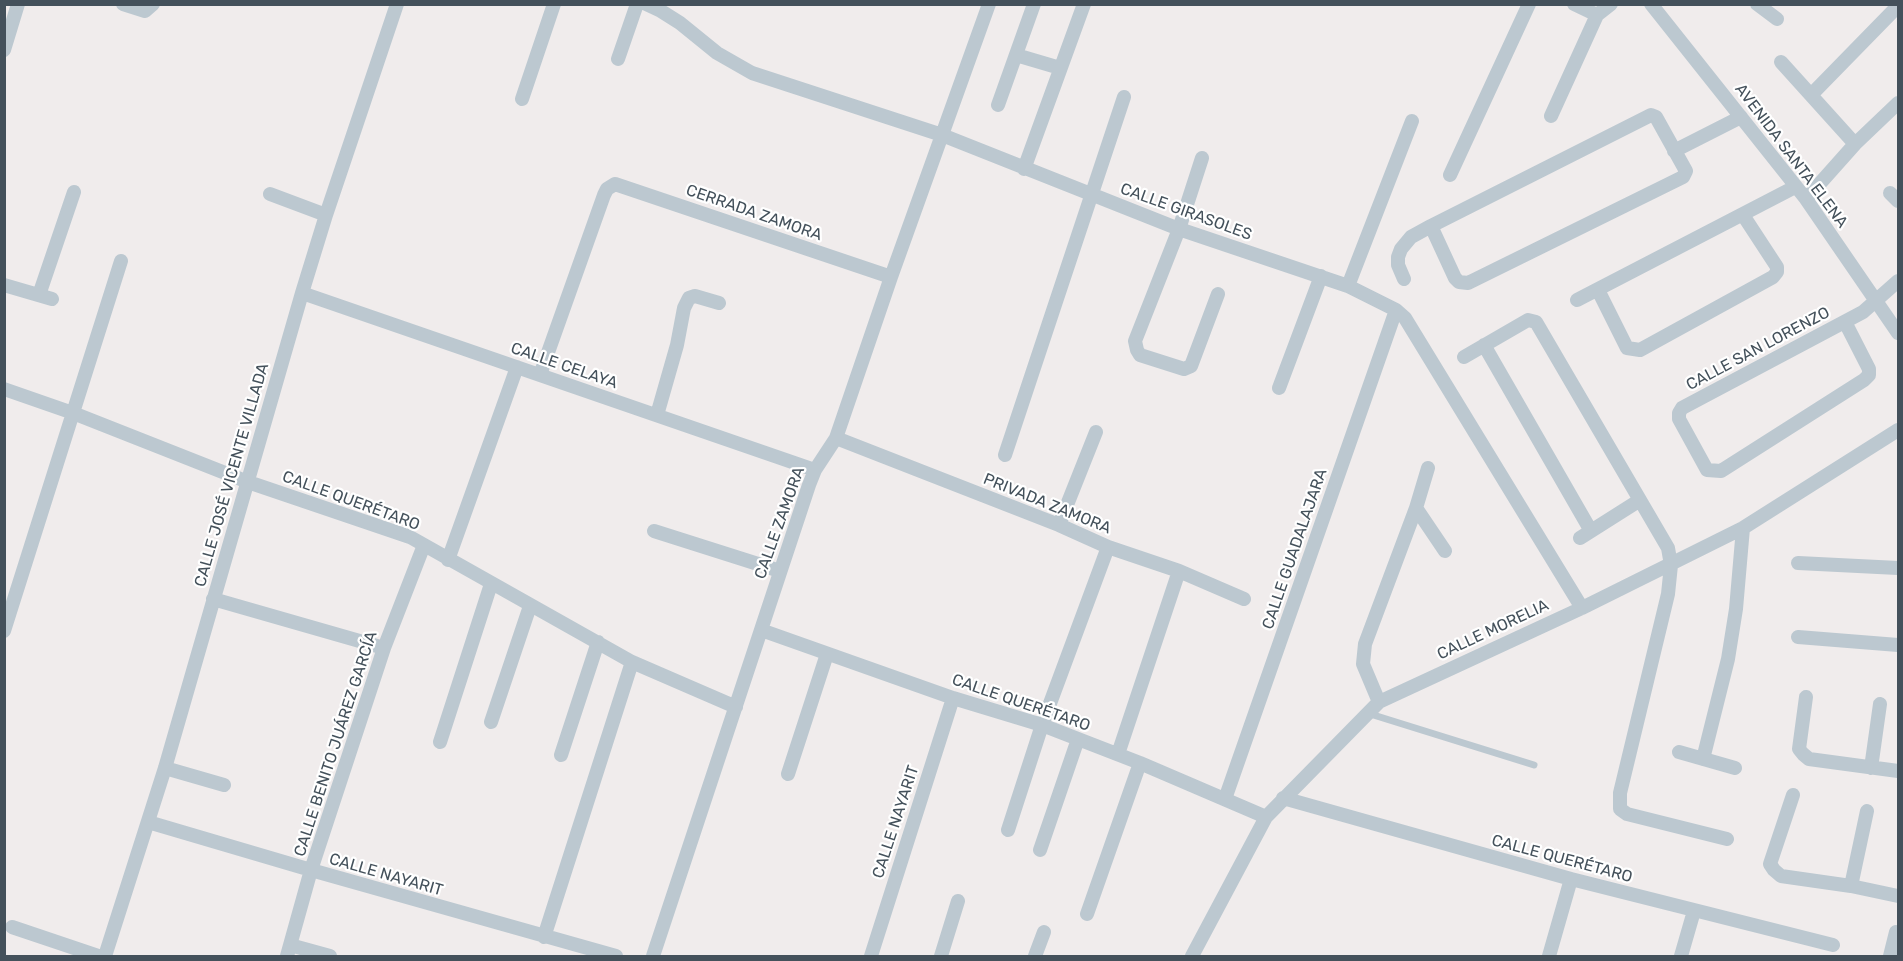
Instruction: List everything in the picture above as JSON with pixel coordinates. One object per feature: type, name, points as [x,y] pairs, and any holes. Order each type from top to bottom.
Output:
[{"type":"street","points":[[4,50],[18,4]]},
{"type":"street","points":[[123,4],[149,8]]},
{"type":"street","name":"CALLE JOSÉ VICENTE VILLADA","points":[[105,957],[165,768],[302,293],[397,4]]},
{"type":"street","points":[[522,99],[554,4]]},
{"type":"street","points":[[618,59],[637,4]]},
{"type":"street","name":"CALLE GIRASOLES","points":[[646,4],[680,23],[717,53],[752,73],[942,135],[1179,229],[1348,286],[1396,310],[1405,318],[1582,608]]},
{"type":"street","name":"CALLE ZAMORA","points":[[653,957],[809,484],[815,470],[836,438],[989,4]]},
{"type":"street","points":[[998,105],[1034,4]]},
{"type":"street","points":[[1024,169],[1084,4]]},
{"type":"street","points":[[1450,175],[1529,4]]},
{"type":"street","points":[[1574,4],[1597,15]]},
{"type":"street","points":[[1551,116],[1597,15],[1611,4]]},
{"type":"street","name":"AVENIDA SANTA ELENA","points":[[1651,4],[1806,199],[1899,333]]},
{"type":"street","points":[[1757,4],[1777,20]]},
{"type":"street","points":[[1811,95],[1896,8]]},
{"type":"street","points":[[1016,55],[1060,68]]},
{"type":"street","points":[[1781,62],[1855,144]]},
{"type":"street","points":[[1005,454],[1124,97]]},
{"type":"street","points":[[1806,199],[1855,144],[1899,103]]},
{"type":"street","points":[[1404,279],[1398,265],[1398,257],[1401,249],[1411,237],[1431,226],[1652,115],[1656,117],[1686,171],[1683,177],[1468,283],[1459,282],[1455,278],[1431,226]]},
{"type":"street","points":[[1674,151],[1741,117]]},
{"type":"street","points":[[1348,286],[1412,121]]},
{"type":"street","points":[[1202,158],[1179,229],[1135,341],[1137,351],[1140,355],[1184,369],[1191,366],[1218,294]]},
{"type":"street","name":"CERRADA ZAMORA","points":[[540,375],[607,189],[615,184],[891,277]]},
{"type":"street","points":[[1577,300],[1795,187]]},
{"type":"street","points":[[4,285],[45,297],[74,192]]},
{"type":"street","points":[[270,194],[326,215]]},
{"type":"street","points":[[1598,290],[1627,348],[1640,350],[1773,277],[1777,272],[1777,267],[1743,215]]},
{"type":"street","points":[[4,631],[121,261]]},
{"type":"street","points":[[1279,388],[1321,276]]},
{"type":"street","name":"CALLE SAN LORENZO","points":[[1845,322],[1869,369],[1869,375],[1721,471],[1707,470],[1678,419],[1678,413],[1682,408],[1845,322],[1878,301],[1899,281]]},
{"type":"street","name":"CALLE CELAYA","points":[[302,293],[815,470]]},
{"type":"street","points":[[657,415],[677,345],[684,308],[689,298],[695,296],[719,303]]},
{"type":"street","name":"CALLE GUADALAJARA","points":[[1225,799],[1396,310]]},
{"type":"street","points":[[1464,357],[1528,320],[1536,322],[1668,548],[1671,565],[1668,594],[1620,793],[1620,808],[1627,814],[1727,839]]},
{"type":"street","points":[[1484,345],[1586,534],[1640,500]]},
{"type":"street","points":[[448,560],[517,367]]},
{"type":"street","name":"CALLE QUERÉTARO","points":[[4,389],[73,413],[248,482],[393,530],[424,545],[632,662],[736,707]]},
{"type":"street","name":"CALLE MORELIA","points":[[1191,957],[1266,817],[1379,702],[1582,608],[1743,528],[1899,430]]},
{"type":"street","points":[[1059,525],[1096,432]]},
{"type":"street","name":"PRIVADA ZAMORA","points":[[836,438],[1059,525],[1108,547],[1179,571],[1244,599]]},
{"type":"street","points":[[1379,702],[1363,664],[1363,653],[1416,508],[1428,468]]},
{"type":"street","points":[[1416,508],[1444,551]]},
{"type":"street","points":[[1703,759],[1728,659],[1736,609],[1743,528]]},
{"type":"street","points":[[654,531],[780,571]]},
{"type":"street","name":"CALLE BENITO JUÁREZ GARCÍA","points":[[289,951],[311,870],[384,648],[424,545]]},
{"type":"street","points":[[1008,830],[1041,726],[1108,547]]},
{"type":"street","points":[[1798,563],[1899,568]]},
{"type":"street","points":[[1118,754],[1179,571]]},
{"type":"street","points":[[440,742],[491,584]]},
{"type":"street","points":[[213,599],[384,648]]},
{"type":"street","points":[[491,722],[530,606]]},
{"type":"street","name":"CALLE QUERÉTARO","points":[[761,630],[953,698],[1078,739],[1266,817]]},
{"type":"street","points":[[1798,637],[1899,645]]},
{"type":"street","points":[[561,755],[598,642]]},
{"type":"street","points":[[788,774],[827,654]]},
{"type":"street","points":[[544,937],[632,662]]},
{"type":"street","points":[[1806,697],[1799,749],[1809,759],[1899,771]]},
{"type":"street","name":"CALLE NAYARIT","points":[[871,957],[953,698]]},
{"type":"street","points":[[1871,768],[1880,704]]},
{"type":"street","points":[[1040,850],[1078,739]]},
{"type":"street","points":[[1679,752],[1735,768]]},
{"type":"street","points":[[1087,914],[1140,763]]},
{"type":"street","points":[[165,768],[224,785]]},
{"type":"street","points":[[1793,795],[1770,864],[1774,870],[1781,876],[1851,886],[1899,896]]},
{"type":"street","name":"CALLE QUERÉTARO","points":[[1283,798],[1571,879],[1833,945]]},
{"type":"street","points":[[1851,886],[1867,811]]},
{"type":"street","name":"CALLE NAYARIT","points":[[148,822],[616,957]]},
{"type":"street","points":[[1549,957],[1571,879]]},
{"type":"street","points":[[941,957],[958,901]]},
{"type":"street","points":[[1681,957],[1694,911]]},
{"type":"street","points":[[12,927],[98,957]]},
{"type":"street","points":[[1035,957],[1044,932]]},
{"type":"street","points":[[1890,957],[1896,932]]},
{"type":"street","points":[[289,951],[330,957]]},
{"type":"lane","points":[[1366,713],[1534,765]]}]
